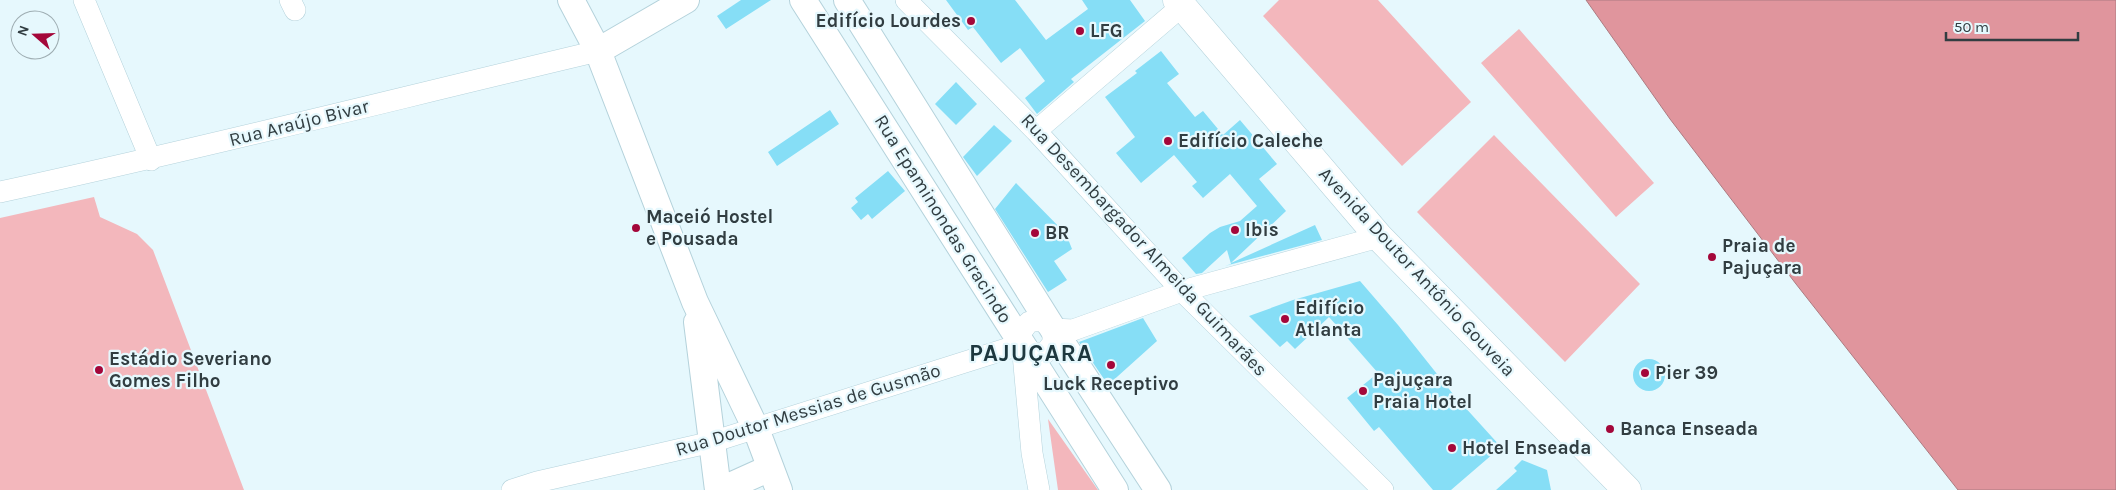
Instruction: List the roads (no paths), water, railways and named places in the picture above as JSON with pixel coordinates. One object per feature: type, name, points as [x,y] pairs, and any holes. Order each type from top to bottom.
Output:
[{"type":"main road","name":"Avenida Doutor Antônio Gouveia","points":[[1180,3],[1379,237],[1627,490]]},
{"type":"street","points":[[84,0],[151,160]]},
{"type":"street","points":[[571,0],[598,51],[695,302],[756,429],[775,479],[720,490],[712,442],[695,302]]},
{"type":"street","points":[[598,51],[686,0]]},
{"type":"street","name":"Rua Epaminondas Gracindo","points":[[803,0],[1115,490]]},
{"type":"street","name":"Rua Epaminondas Gracindo","points":[[847,0],[1053,329],[1158,490]]},
{"type":"street","name":"Rua Desembargador Almeida Guimarães","points":[[906,0],[1036,131],[1182,291],[1383,490]]},
{"type":"street","points":[[1036,131],[1180,3]]},
{"type":"street","name":"Rua Araújo Bivar","points":[[0,192],[151,160],[598,51]]},
{"type":"street","points":[[1022,344],[1033,353],[1045,353],[1054,343],[1053,329],[1073,330],[1182,291],[1379,237]]},
{"type":"street","points":[[1022,344],[1032,453],[1039,490]]},
{"type":"street","name":"Rua Doutor Messias de Gusmão","points":[[512,490],[712,442],[1022,344]]},
{"type":"street","name":"Rua Doutor Messias de Gusmão","points":[[556,490],[593,470]]},
{"type":"place","name":"Edifício Lourdes","points":[[971,21]]},
{"type":"place","name":"LFG","points":[[1080,31]]},
{"type":"place","name":"Edifício Caleche","points":[[1168,141]]},
{"type":"place","name":"Maceió Hostel e Pousada","points":[[636,228]]},
{"type":"place","name":"Ibis","points":[[1235,230]]},
{"type":"place","name":"BR","points":[[1035,233]]},
{"type":"place","name":"Praia de Pajuçara","points":[[1712,257]]},
{"type":"place","name":"Edifício Atlanta","points":[[1285,319]]},
{"type":"place","name":"Luck Receptivo","points":[[1111,365]]},
{"type":"place","name":"Estádio Severiano Gomes Filho","points":[[99,370]]},
{"type":"place","name":"Pier 39","points":[[1645,373]]},
{"type":"place","name":"Pajuçara Praia Hotel","points":[[1363,391]]},
{"type":"place","name":"Banca Enseada","points":[[1610,429]]},
{"type":"place","name":"Hotel Enseada","points":[[1452,448]]},
{"type":"district","name":"PAJUÇARA","points":[[1031,353]]}]
